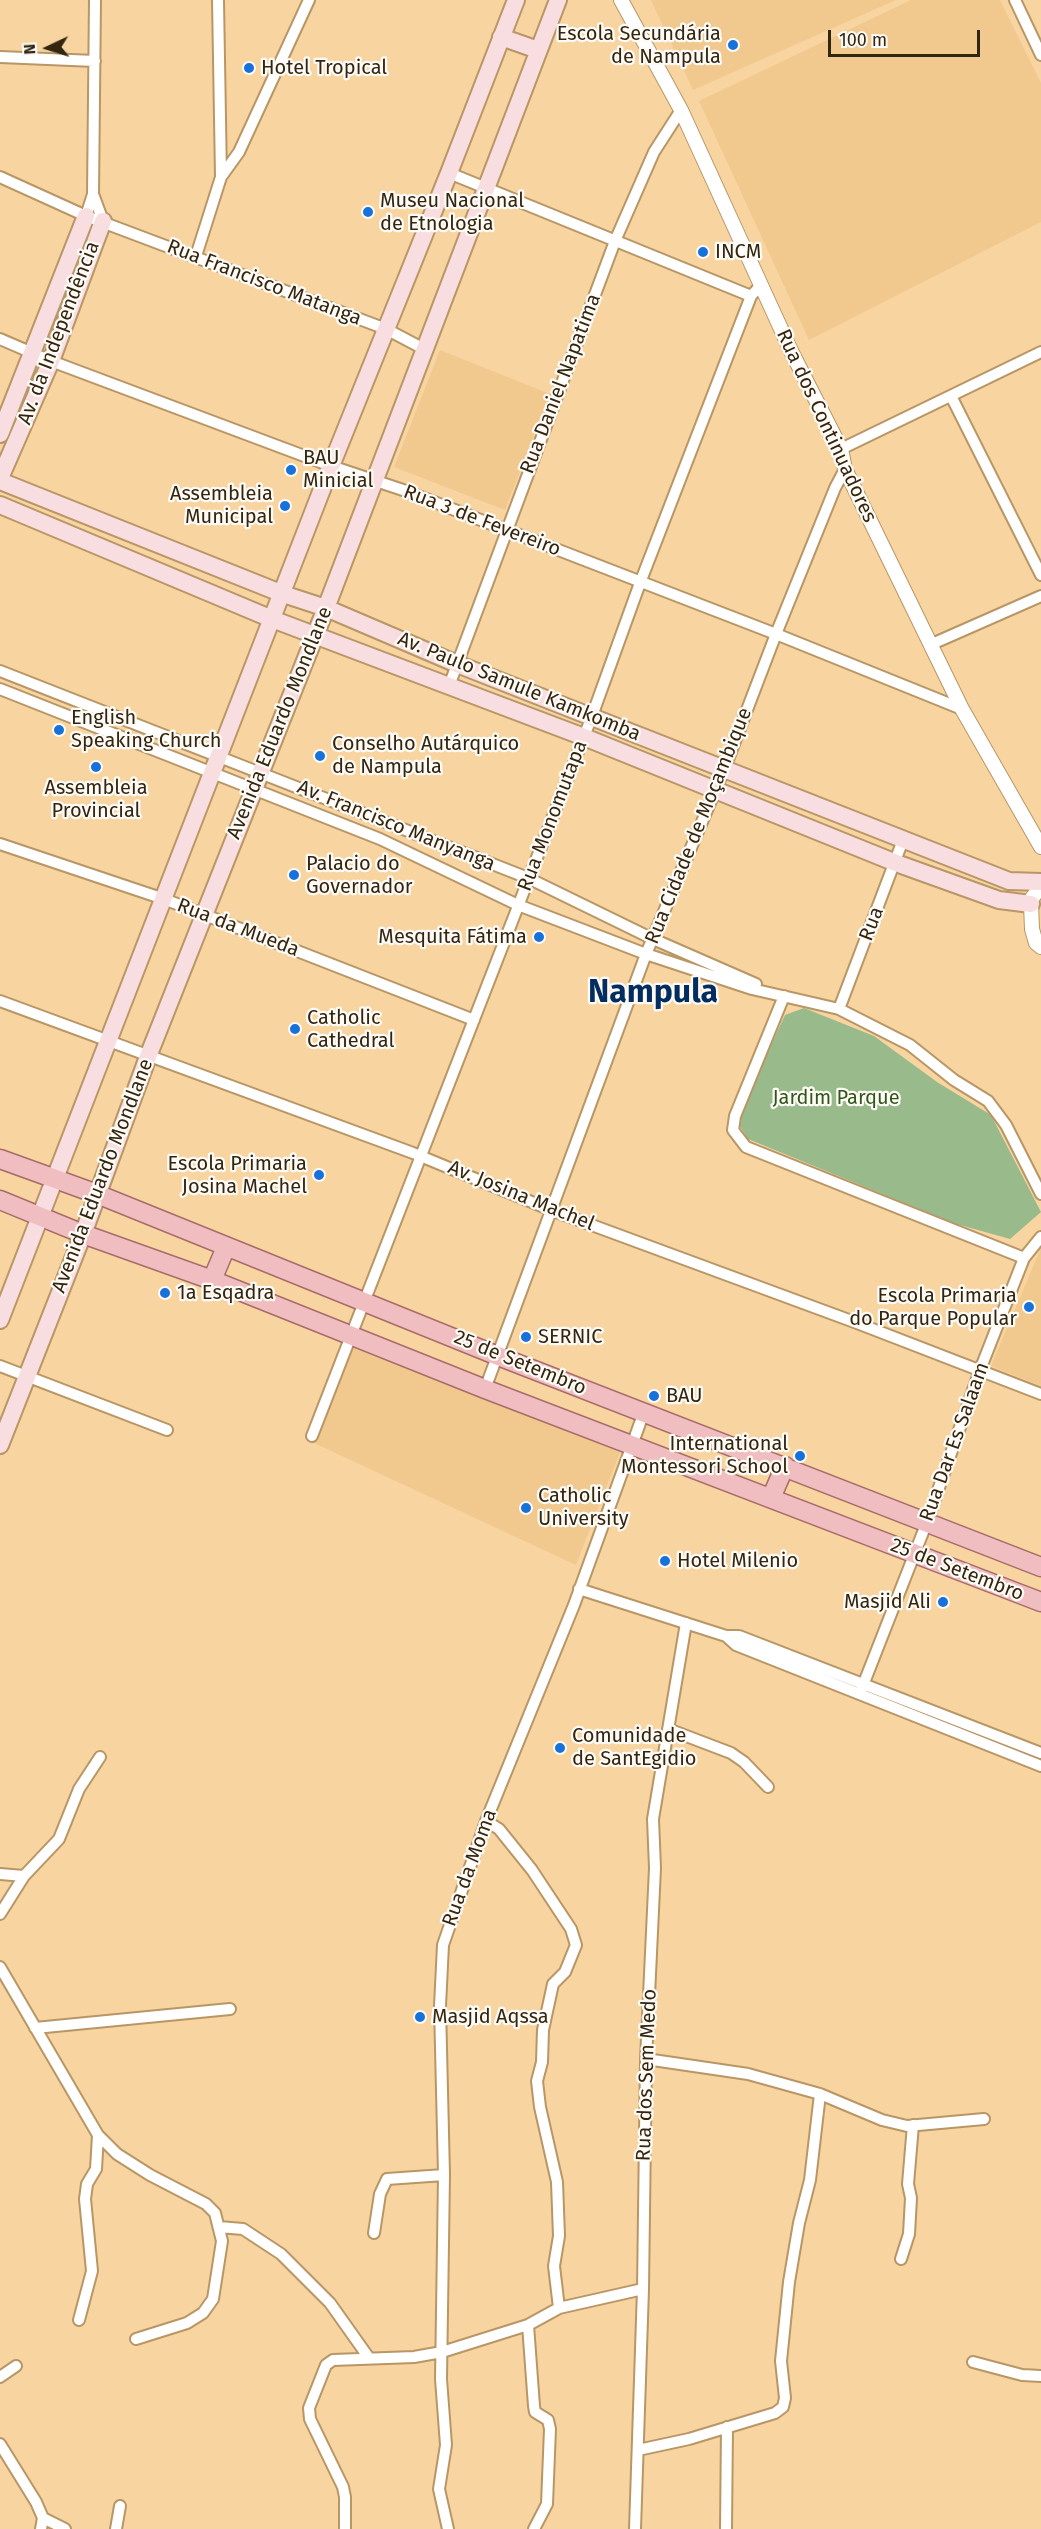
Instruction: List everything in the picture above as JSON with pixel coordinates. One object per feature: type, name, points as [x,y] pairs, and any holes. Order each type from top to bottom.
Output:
[{"type":"main road","points":[[0,1320],[331,466],[516,0]]},
{"type":"main road","name":"Avenida Eduardo Mondlane","points":[[0,1445],[149,1054],[375,482],[485,187],[558,0]]},
{"type":"main road","points":[[501,37],[538,50]]},
{"type":"main road","name":"Av. da Independência","points":[[0,434],[33,353],[94,218]]},
{"type":"main road","name":"Av. da Independência","points":[[0,480],[51,360],[94,218]]},
{"type":"main road","name":"Av. Paulo Samule Kamkomba","points":[[0,480],[283,594],[326,608],[457,663],[903,840],[1009,881],[1041,884]]},
{"type":"main road","name":"Av. Paulo Samule Kamkomba","points":[[0,506],[272,619],[584,737],[896,863],[999,900],[1031,904]]},
{"type":"main road","name":"25 de Setembro","points":[[0,1159],[97,1194],[498,1356],[1041,1567]]},
{"type":"main road","name":"25 de Setembro","points":[[0,1200],[82,1234],[212,1280],[485,1389],[1041,1602]]},
{"type":"main road","points":[[212,1280],[226,1247]]},
{"type":"main road","points":[[771,1498],[784,1466]]},
{"type":"street","points":[[94,218],[95,0]]},
{"type":"street","points":[[218,0],[221,177]]},
{"type":"street","points":[[196,256],[221,177],[239,152],[309,0]]},
{"type":"street","name":"Rua dos Continuadores","points":[[621,0],[681,110],[792,353],[841,449],[845,469],[962,709],[1041,847]]},
{"type":"street","points":[[1016,0],[1041,55]]},
{"type":"street","points":[[0,57],[95,61]]},
{"type":"street","name":"Rua Daniel Napatima","points":[[449,686],[615,241],[654,153],[681,110]]},
{"type":"street","points":[[449,173],[752,296]]},
{"type":"street","name":"Rua Francisco Matanga","points":[[0,177],[94,218],[386,330],[424,349]]},
{"type":"street","points":[[93,194],[94,218]]},
{"type":"street","name":"Rua Monomutapa","points":[[312,1436],[419,1155],[584,737],[640,583],[752,296],[761,285]]},
{"type":"street","name":"Rua 3 de Fevereiro","points":[[0,339],[331,466],[403,490],[776,634],[962,709]]},
{"type":"street","points":[[841,449],[1041,352]]},
{"type":"street","points":[[951,396],[1041,574]]},
{"type":"street","name":"Rua Cidade de Moçambique","points":[[485,1389],[646,954],[716,790],[776,634],[835,488],[845,469]]},
{"type":"street","points":[[932,644],[1041,596]]},
{"type":"street","name":"Av. Francisco Manyanga","points":[[0,671],[528,878],[653,939],[784,996]]},
{"type":"street","name":"Av. Francisco Manyanga","points":[[0,689],[380,839],[518,905],[646,954],[712,978],[839,1008],[910,1045],[954,1080],[988,1101],[1006,1125],[1041,1194]]},
{"type":"street","points":[[323,816],[330,799]]},
{"type":"street","points":[[380,839],[387,821]]},
{"type":"street","name":"Rua","points":[[839,1008],[903,840]]},
{"type":"street","name":"Rua da Mueda","points":[[0,844],[164,899],[474,1020]]},
{"type":"street","points":[[1041,884],[1031,904],[1032,929],[1036,943],[1041,947]]},
{"type":"street","points":[[784,996],[735,1116],[733,1130],[746,1147],[1024,1258]]},
{"type":"street","name":"Av. Josina Machel","points":[[0,1000],[419,1155],[551,1210],[1041,1394]]},
{"type":"street","name":"Rua Dar Es Salaam","points":[[862,1688],[927,1522],[980,1370],[1024,1258],[1041,1237]]},
{"type":"street","points":[[0,1366],[167,1431]]},
{"type":"street","name":"Rua da Moma","points":[[448,2529],[438,2479],[446,2445],[442,2402],[444,2175],[440,2006],[443,1945],[486,1821],[579,1589],[644,1412]]},
{"type":"street","points":[[579,1589],[726,1636],[736,1645],[768,1652],[1041,1753]]},
{"type":"street","name":"Rua dos Sem Medo","points":[[635,2529],[643,2289],[646,2059],[656,1868],[652,1819],[686,1623]]},
{"type":"street","points":[[862,1688],[1041,1766]]},
{"type":"street","points":[[668,1729],[731,1753],[744,1762],[768,1787]]},
{"type":"street","points":[[0,1914],[24,1876],[59,1839],[80,1788],[100,1757]]},
{"type":"street","points":[[486,1821],[499,1829],[532,1870],[571,1929],[576,1945],[565,1972],[553,1984],[543,2031],[542,2062],[537,2081],[540,2107],[557,2182],[559,2236],[554,2266],[559,2308]]},
{"type":"street","points":[[0,1874],[24,1876]]},
{"type":"street","points":[[0,1967],[98,2136],[117,2154],[150,2175],[206,2204],[215,2213],[222,2241],[213,2298],[203,2313],[187,2323],[136,2339]]},
{"type":"street","points":[[35,2028],[230,2009]]},
{"type":"street","points":[[646,2059],[748,2074],[820,2094],[882,2120],[913,2125],[984,2119]]},
{"type":"street","points":[[638,2450],[689,2439],[775,2413],[781,2410],[785,2403],[781,2361],[789,2282],[799,2223],[810,2180],[820,2094]]},
{"type":"street","points":[[901,2259],[909,2234],[911,2198],[908,2184],[913,2125]]},
{"type":"street","points":[[79,2320],[92,2271],[85,2199],[87,2184],[96,2169],[98,2136]]},
{"type":"street","points":[[374,2233],[380,2194],[387,2179],[444,2175]]},
{"type":"street","points":[[219,2227],[243,2229],[281,2254],[330,2303],[369,2358]]},
{"type":"street","points":[[345,2529],[343,2487],[310,2420],[309,2408],[326,2365],[333,2360],[414,2357],[442,2352],[528,2325],[559,2308],[643,2289]]},
{"type":"street","points":[[528,2325],[535,2412],[548,2420],[550,2429],[547,2504],[534,2529]]},
{"type":"street","points":[[973,2362],[1023,2375],[1041,2376]]},
{"type":"street","points":[[0,2377],[16,2366]]},
{"type":"street","points":[[726,2529],[727,2427]]},
{"type":"street","points":[[0,2444],[42,2523],[65,2529]]},
{"type":"street","points":[[116,2529],[120,2506]]},
{"type":"shaded area","name":"Escola Secundária de Nampula","points":[[651,0],[896,0],[693,90]]},
{"type":"shaded area","points":[[911,0],[1000,0],[1041,83],[1041,222],[809,340],[699,101]]},
{"type":"shaded area","points":[[440,350],[550,394],[505,510],[394,467]]},
{"type":"shaded area","name":"Escola Primaria do Parque Popular","points":[[1041,1248],[1041,1386],[991,1366]]},
{"type":"shaded area","name":"Catholic University","points":[[350,1347],[620,1452],[576,1565],[314,1443]]},
{"type":"green space","name":"Jardim Parque","points":[[804,1008],[874,1036],[937,1082],[991,1115],[1041,1212],[1010,1239],[953,1223],[748,1139],[739,1125],[751,1088],[785,1015]]},
{"type":"place","name":"Escola Secundária de Nampula","points":[[733,45]]},
{"type":"place","name":"Hotel Tropical","points":[[249,68]]},
{"type":"place","name":"Museu Nacional de Etnologia","points":[[368,212]]},
{"type":"place","name":"INCM","points":[[703,252]]},
{"type":"place","name":"BAU Minicial","points":[[291,470]]},
{"type":"place","name":"Assembleia Municipal","points":[[285,506]]},
{"type":"place","name":"English Speaking Church","points":[[59,730]]},
{"type":"place","name":"Conselho Autárquico de Nampula","points":[[320,756]]},
{"type":"place","name":"Assembleia Provincial","points":[[96,767]]},
{"type":"place","name":"Palacio do Governador","points":[[294,875]]},
{"type":"place","name":"Mesquita Fátima","points":[[539,937]]},
{"type":"place","name":"Catholic Cathedral","points":[[295,1029]]},
{"type":"place","name":"Escola Primaria Josina Machel","points":[[319,1175]]},
{"type":"place","name":"1a Esqadra","points":[[165,1293]]},
{"type":"place","name":"Escola Primaria do Parque Popular","points":[[1029,1307]]},
{"type":"place","name":"SERNIC","points":[[526,1337]]},
{"type":"place","name":"BAU","points":[[654,1396]]},
{"type":"place","name":"International Montessori School","points":[[800,1456]]},
{"type":"place","name":"Catholic University","points":[[526,1508]]},
{"type":"place","name":"Hotel Milenio","points":[[665,1561]]},
{"type":"place","name":"Masjid Ali","points":[[943,1602]]},
{"type":"place","name":"Comunidade de SantEgidio","points":[[560,1748]]},
{"type":"place","name":"Masjid Aqssa","points":[[420,2017]]},
{"type":"district","name":"Nampula","points":[[653,993]]}]
